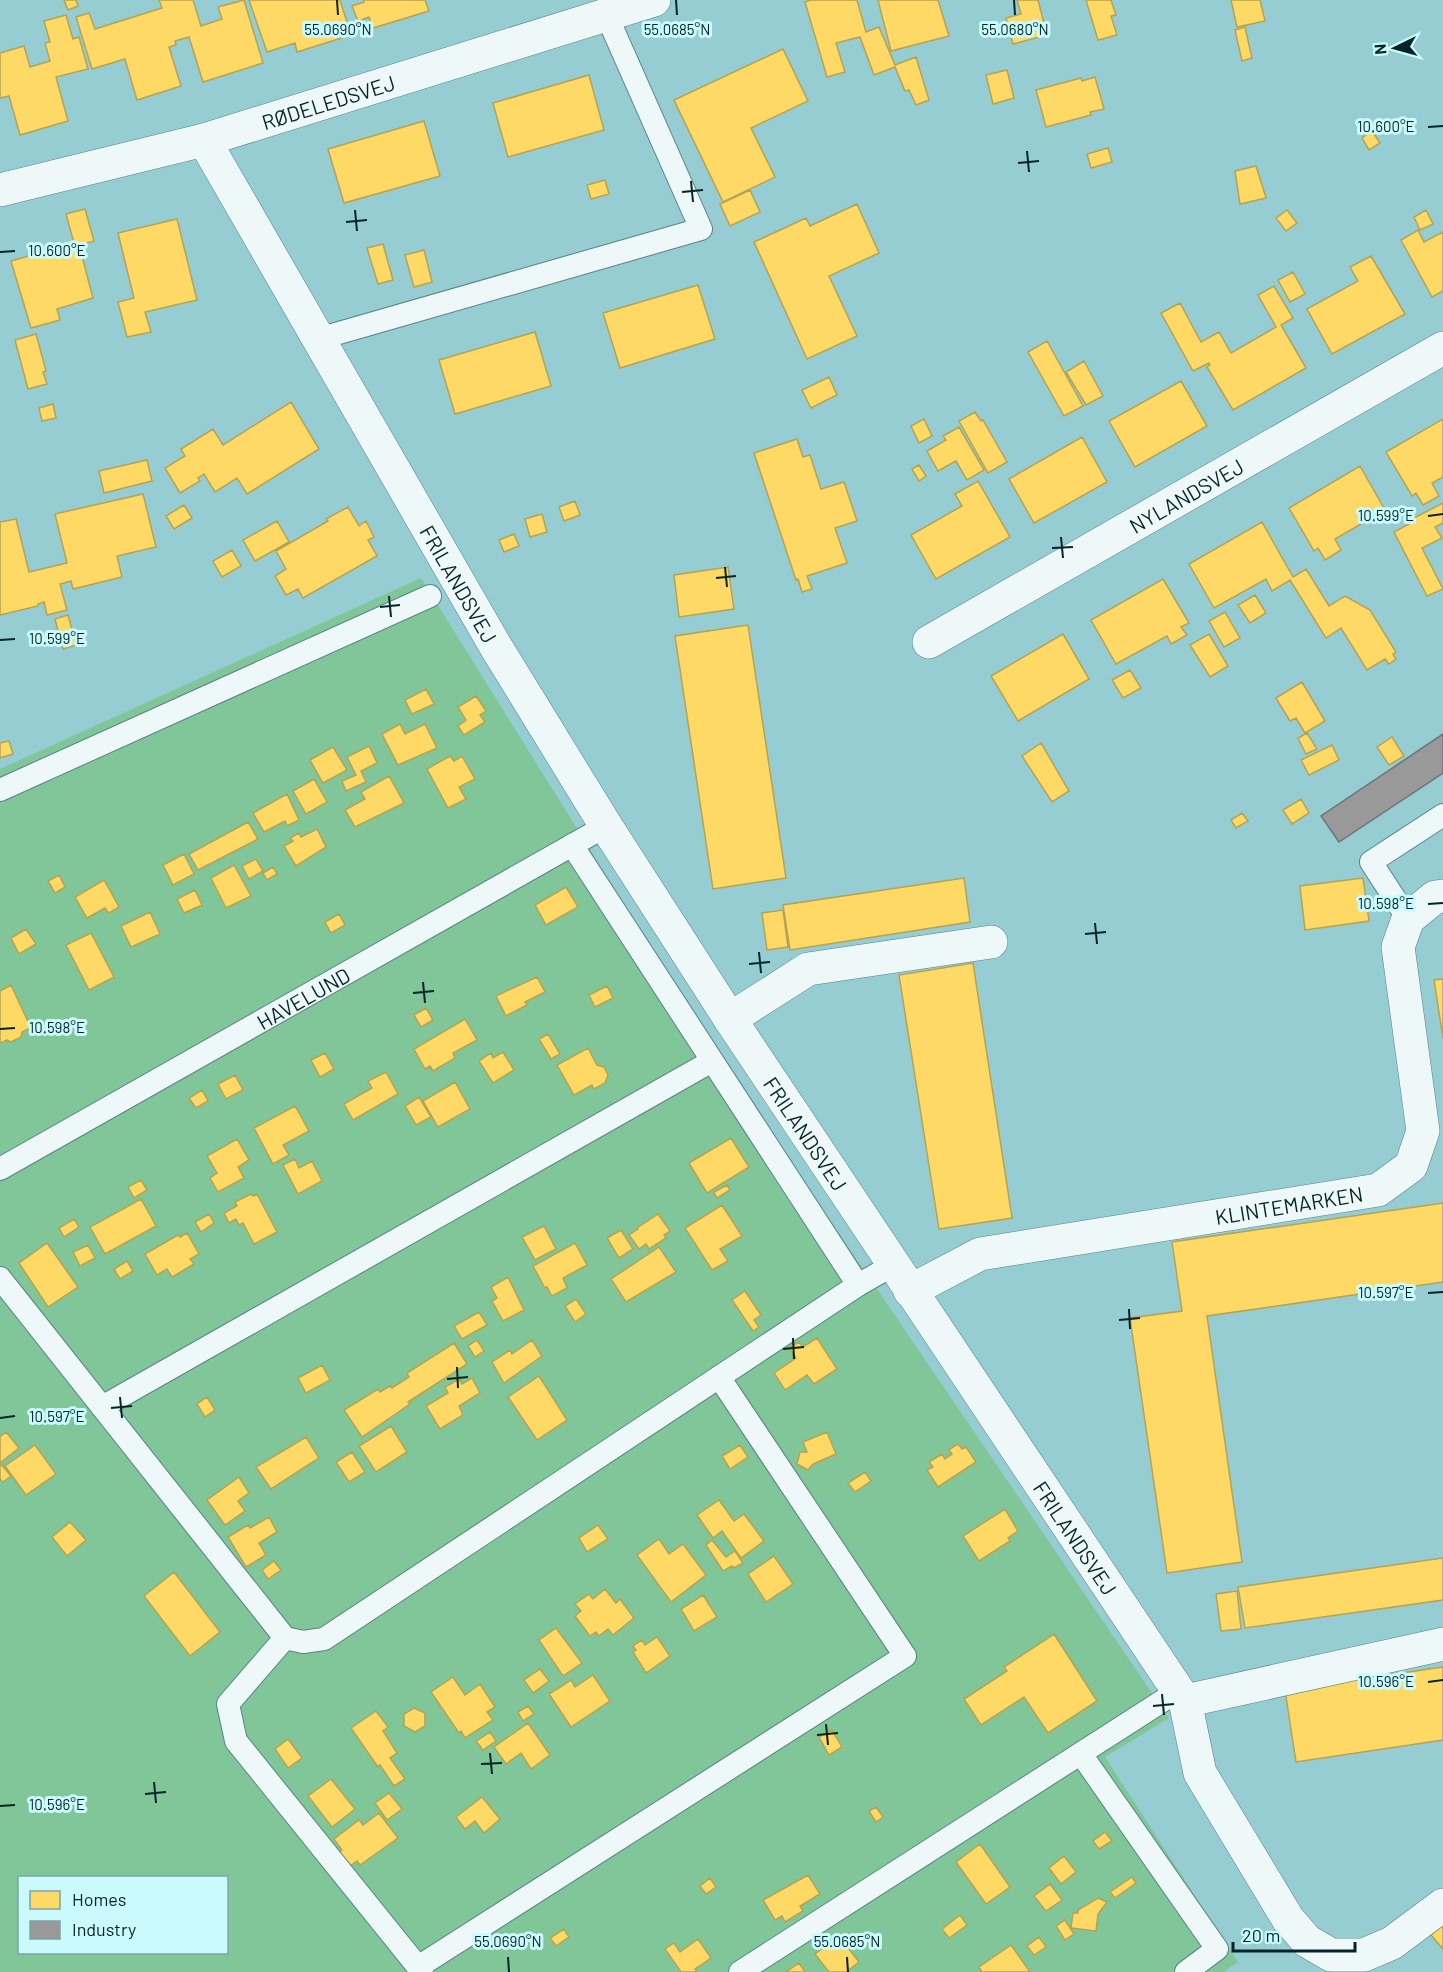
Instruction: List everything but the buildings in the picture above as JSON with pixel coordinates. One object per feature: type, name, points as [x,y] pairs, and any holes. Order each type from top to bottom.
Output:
[{"type":"street","name":"RØDELEDSVEJ","points":[[0,190],[204,140],[654,0]]},
{"type":"street","name":"FRILANDSVEJ","points":[[204,140],[496,647],[606,826],[729,1019],[1182,1696],[1200,1773],[1288,1919],[1306,1941],[1331,1955],[1364,1954],[1392,1944],[1443,1905]]},
{"type":"street","name":"NYLANDSVEJ","points":[[929,642],[1443,348]]},
{"type":"street","points":[[1408,919],[1435,897],[1443,896]]},
{"type":"street","name":"KLINTEMARKEN","points":[[902,1278],[980,1254],[1378,1190],[1412,1166],[1423,1131],[1398,947],[1408,919]]},
{"type":"street","points":[[729,1019],[808,969],[991,942]]},
{"type":"street","points":[[1182,1696],[1443,1644]]},
{"type":"lane","points":[[318,339],[701,229],[606,14]]},
{"type":"lane","points":[[0,790],[430,596]]},
{"type":"lane","points":[[1408,919],[1371,862],[1443,815]]},
{"type":"lane","name":"HAVELUND","points":[[0,1169],[606,826]]},
{"type":"lane","points":[[572,845],[858,1285]]},
{"type":"lane","points":[[102,1407],[712,1061]]},
{"type":"lane","points":[[0,1278],[285,1638],[303,1642],[324,1639],[858,1285],[902,1278]]},
{"type":"lane","points":[[285,1638],[228,1704],[236,1741],[420,1970],[905,1656],[719,1377]]},
{"type":"lane","points":[[740,1972],[1081,1754],[1182,1696]]},
{"type":"lane","points":[[1081,1754],[1216,1949],[1186,1972]]},
{"type":"green space","points":[[421,578],[721,1060],[1169,1718],[1105,1757],[1238,1962],[1224,1972],[0,1972],[0,769]]}]
